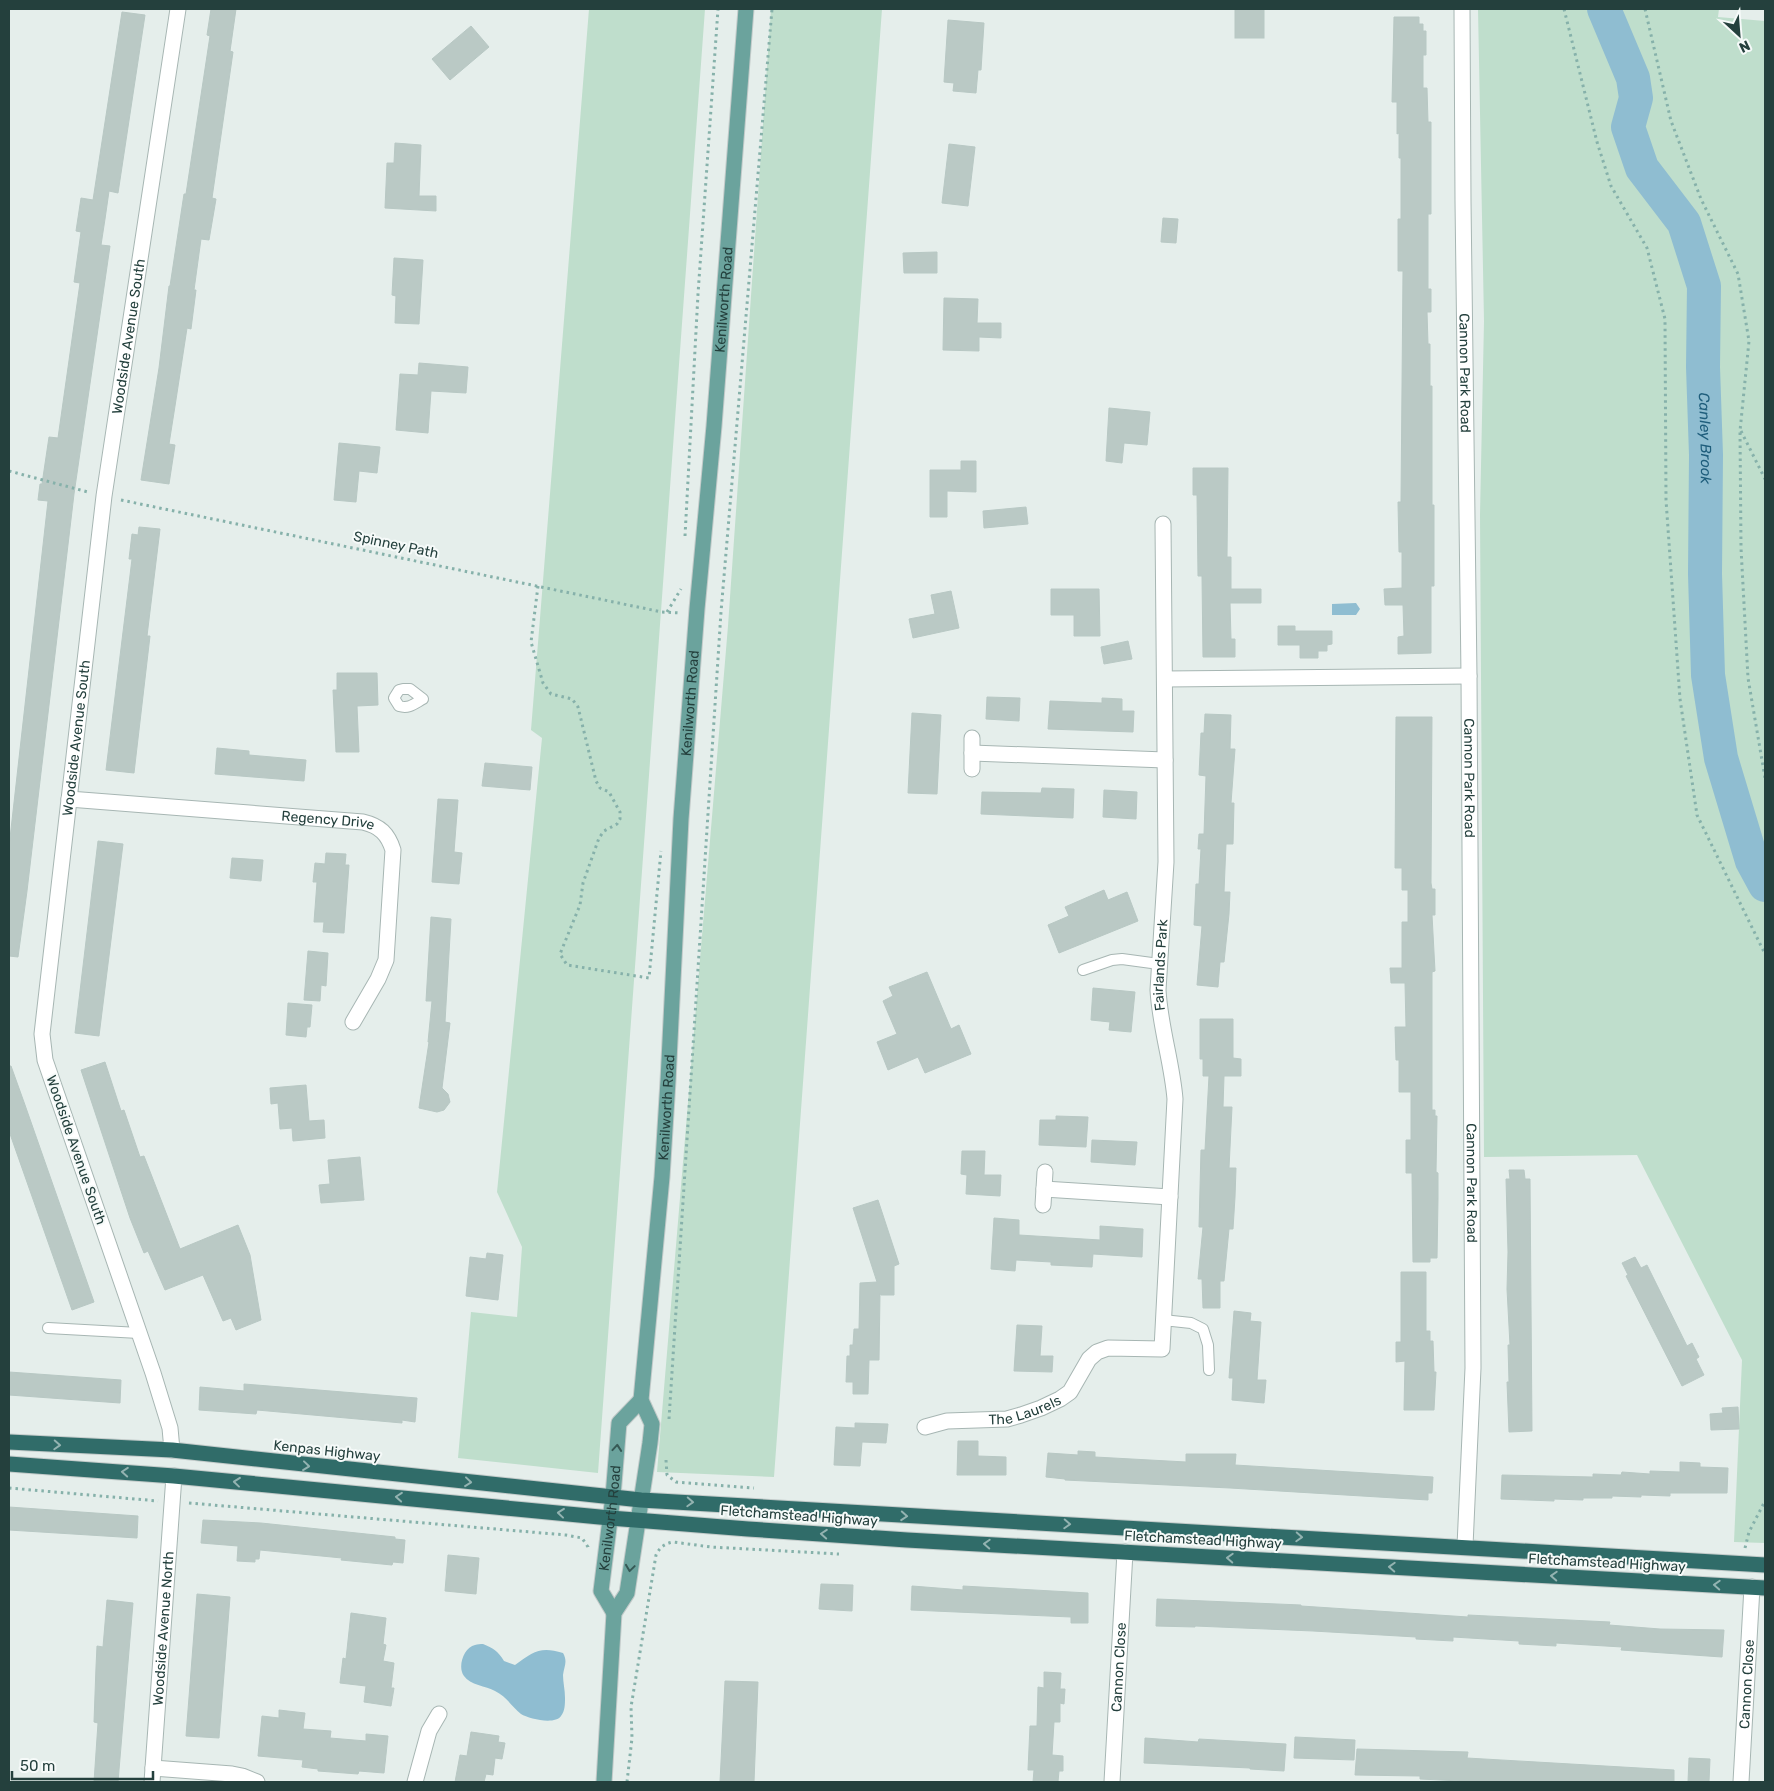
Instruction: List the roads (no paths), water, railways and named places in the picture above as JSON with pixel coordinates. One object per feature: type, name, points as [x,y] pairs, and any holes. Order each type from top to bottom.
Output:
[{"type":"highway","name":"Kenpas Highway","points":[[9,1442],[172,1450],[641,1500]]},
{"type":"highway","points":[[9,1464],[174,1476],[638,1520]]},
{"type":"highway","name":"Fletchamstead Highway","points":[[641,1500],[1765,1564]]},
{"type":"highway","name":"Fletchamstead Highway","points":[[638,1520],[877,1538],[1759,1588]]},
{"type":"main road","name":"Kenilworth Road","points":[[604,1782],[614,1613],[627,1593],[652,1424],[641,1400],[662,1177],[681,819],[746,9]]},
{"type":"main road","name":"Kenilworth Road","points":[[614,1613],[601,1591],[613,1496],[619,1424],[641,1400]]},
{"type":"street","name":"Woodside Avenue South","points":[[172,1450],[170,1428],[139,1333],[44,1060],[42,1034],[104,496],[178,9]]},
{"type":"street","name":"Cannon Park Road","points":[[1462,9],[1463,250],[1469,676],[1473,1377],[1465,1546]]},
{"type":"street","name":"Fairlands Park","points":[[1162,1348],[1175,1098],[1173,1077],[1159,1011],[1158,990],[1166,862],[1163,524]]},
{"type":"street","points":[[1165,679],[1469,676]]},
{"type":"street","points":[[972,769],[972,745],[1165,760]]},
{"type":"street","name":"Regency Drive","points":[[69,800],[363,822],[381,829],[386,834],[393,850],[386,960],[378,979],[353,1022]]},
{"type":"street","points":[[1043,1205],[1045,1172]]},
{"type":"street","points":[[1044,1189],[1170,1197]]},
{"type":"street","name":"The Laurels","points":[[925,1427],[947,1421],[1006,1419],[1021,1415],[1054,1402],[1070,1392],[1089,1359],[1097,1352],[1108,1348],[1162,1348]]},
{"type":"street","name":"Woodside Avenue North","points":[[153,1775],[174,1476]]},
{"type":"street","name":"Cannon Close","points":[[1112,1782],[1125,1552]]},
{"type":"street","name":"Cannon Close","points":[[1741,1782],[1759,1588]]},
{"type":"street","points":[[415,1782],[429,1731],[439,1714]]},
{"type":"street","points":[[153,1775],[232,1774],[257,1782]]},
{"type":"lane","points":[[1083,970],[1112,960],[1122,959],[1159,964]]},
{"type":"lane","points":[[1163,1320],[1191,1323],[1203,1329],[1208,1345],[1209,1370]]},
{"type":"lane","points":[[48,1328],[139,1333]]},
{"type":"water","points":[[1356,603],[1360,609],[1356,615],[1332,615],[1332,604]]},
{"type":"water","points":[[477,1644],[483,1644],[495,1650],[504,1661],[515,1665],[537,1651],[548,1650],[563,1653],[565,1662],[563,1675],[565,1703],[561,1716],[558,1719],[548,1721],[525,1716],[499,1693],[467,1679],[461,1668],[465,1653]]},
{"type":"waterway","name":"Canley Brook","points":[[1604,9],[1633,78],[1636,98],[1628,127],[1642,168],[1684,223],[1704,286],[1705,574],[1708,675],[1721,758],[1752,861],[1765,885]]}]
